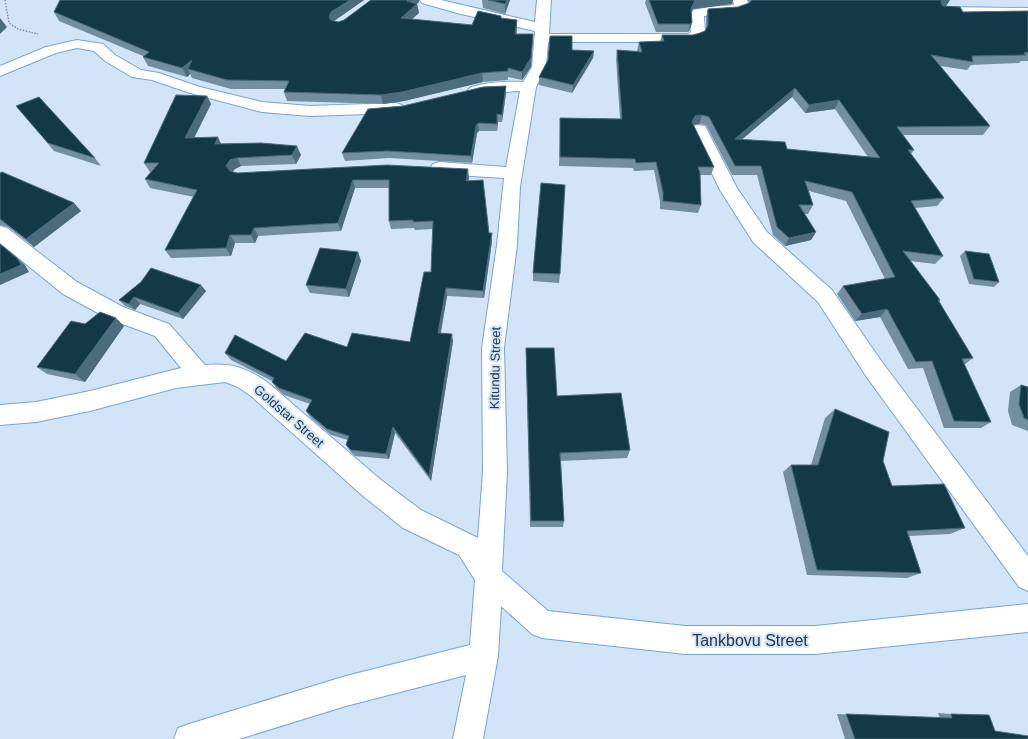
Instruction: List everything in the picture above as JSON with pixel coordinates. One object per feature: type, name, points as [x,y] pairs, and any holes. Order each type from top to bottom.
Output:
[{"type":"street","points":[[428,0],[542,33],[692,38],[698,34],[700,28],[696,17],[698,13],[705,10],[736,10],[742,7],[740,0]]},
{"type":"street","name":"Kitundu Street","points":[[468,739],[484,656],[495,472],[493,348],[507,245],[514,173],[528,87],[539,67],[544,0]]},
{"type":"street","points":[[944,11],[1028,12]]},
{"type":"street","points":[[0,71],[51,50],[71,44],[98,47],[110,58],[136,74],[154,76],[236,101],[262,107],[310,111],[383,110],[412,106]]},
{"type":"street","points":[[463,93],[483,88],[506,86],[528,87]]},
{"type":"street","points":[[699,130],[729,190],[760,237],[825,296],[874,368],[1028,578]]},
{"type":"street","points":[[424,168],[514,173]]},
{"type":"street","points":[[0,233],[70,288],[116,312],[162,330],[200,375]]},
{"type":"street","name":"Goldstar Street","points":[[0,415],[36,412],[90,401],[176,378],[225,373],[245,379],[265,394],[372,488],[412,519],[468,546],[489,577]]},
{"type":"street","name":"Tankbovu Street","points":[[489,577],[542,624],[685,640],[815,640],[1028,618]]},
{"type":"street","points":[[189,739],[346,691],[484,656]]},
{"type":"path","points":[[5,0],[10,23],[18,28],[71,44]]},
{"type":"building","points":[[60,0],[350,0],[331,12],[329,17],[331,20],[338,22],[344,20],[371,0],[408,0],[407,1],[417,4],[401,18],[472,25],[478,11],[501,16],[501,18],[517,20],[515,34],[533,34],[531,58],[522,72],[508,68],[508,71],[482,73],[402,92],[381,95],[284,92],[289,81],[227,80],[188,69],[192,60],[182,68],[143,57],[149,52],[54,12]]},
{"type":"building","points":[[488,0],[507,0],[505,4]]},
{"type":"building","points":[[649,0],[695,0],[691,9],[692,23],[658,24]]},
{"type":"building","points":[[752,0],[942,0],[941,3],[943,6],[960,7],[963,12],[1028,11],[1028,53],[1024,52],[1026,55],[972,56],[973,62],[931,55],[990,126],[897,127],[914,150],[908,150],[944,198],[911,201],[943,256],[903,251],[940,300],[938,300],[973,358],[962,359],[991,422],[954,421],[932,361],[916,362],[887,309],[862,314],[843,286],[895,277],[852,192],[805,181],[813,205],[799,205],[816,232],[789,238],[777,227],[761,166],[735,166],[709,117],[702,115],[695,116],[692,122],[714,167],[698,167],[700,173],[701,205],[663,201],[663,192],[656,162],[636,163],[635,159],[560,157],[560,118],[622,119],[617,50],[642,52],[639,42],[664,41],[662,35],[693,35],[700,33],[705,31],[708,25],[708,9],[738,7],[749,3]],"holes":[[[795,88],[809,105],[839,100],[880,158],[787,149],[785,142],[735,139]]]},
{"type":"building","points":[[550,36],[572,36],[572,50],[594,51],[573,85],[539,77],[548,60]]},
{"type":"building","points":[[506,86],[502,115],[497,114],[497,124],[478,123],[476,126],[471,156],[387,151],[342,153],[368,109],[403,106],[483,87]]},
{"type":"building","points":[[176,95],[207,96],[185,138],[218,137],[215,144],[261,143],[297,146],[292,155],[237,158],[230,160],[226,166],[230,171],[237,173],[387,165],[468,169],[466,181],[483,180],[489,233],[492,233],[483,291],[446,288],[438,333],[452,334],[429,476],[393,427],[386,454],[351,450],[346,445],[349,436],[327,429],[306,411],[312,400],[279,388],[272,382],[274,378],[225,353],[235,335],[286,361],[305,333],[347,347],[352,333],[410,342],[424,272],[431,272],[433,221],[389,221],[389,180],[353,180],[338,223],[254,228],[251,235],[230,235],[226,248],[165,250],[197,190],[145,179],[159,163],[144,163]]},
{"type":"building","points":[[39,97],[95,158],[48,143],[16,106]]},
{"type":"building","points":[[2,172],[74,203],[26,239],[0,219],[0,173]]},
{"type":"building","points":[[541,183],[565,185],[560,274],[533,273]]},
{"type":"building","points":[[0,244],[17,258],[21,265],[0,274]]},
{"type":"building","points":[[320,248],[358,252],[346,289],[306,285]]},
{"type":"building","points":[[965,251],[989,254],[999,282],[974,279]]},
{"type":"building","points":[[151,268],[201,285],[178,313],[134,297],[129,304],[119,300],[141,282]]},
{"type":"building","points":[[100,312],[116,318],[75,374],[37,367],[71,321],[85,324]]},
{"type":"building","points":[[526,348],[554,348],[557,396],[621,393],[630,450],[560,453],[564,521],[531,521]]},
{"type":"building","points":[[1021,385],[1028,387],[1028,420],[1024,418],[1019,404]]},
{"type":"building","points":[[835,409],[889,432],[883,461],[892,486],[944,484],[965,528],[907,531],[921,573],[817,570],[791,465],[818,465]]},
{"type":"building","points":[[846,714],[952,718],[951,714],[989,715],[995,731],[1028,736],[1028,739],[855,739]]}]
